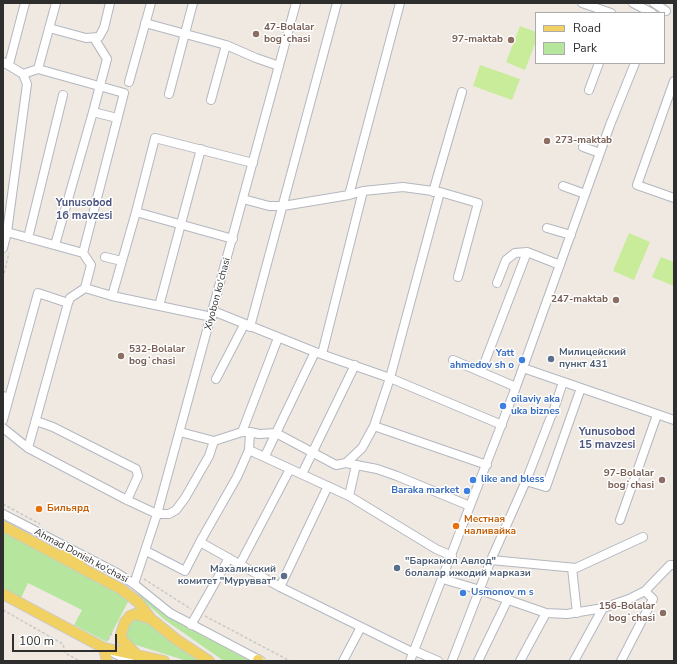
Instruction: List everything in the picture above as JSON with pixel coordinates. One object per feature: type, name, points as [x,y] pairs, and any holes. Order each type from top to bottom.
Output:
[{"type":"main road","name":"Ahmad Donish ko'chasi","points":[[3,526],[131,596],[143,607],[151,619],[177,640],[210,661]]},
{"type":"main road","points":[[54,553],[84,558]]},
{"type":"main road","name":"Ahmad Donish ko'chasi","points":[[3,594],[108,654],[125,658],[164,661]]},
{"type":"main road","name":"Ahmad Donish ko'chasi","points":[[125,658],[126,646],[122,640],[121,634],[130,616],[135,614],[151,619]]},
{"type":"street","points":[[5,246],[27,81],[24,74],[6,62],[25,3]]},
{"type":"street","points":[[38,69],[56,3]]},
{"type":"street","points":[[49,28],[86,38],[99,37],[104,28],[110,3]]},
{"type":"street","points":[[129,82],[151,3]]},
{"type":"street","points":[[169,94],[193,3]]},
{"type":"street","name":"Xiyobon ko'chasi","points":[[134,584],[138,576],[157,514],[213,314],[296,3]]},
{"type":"street","points":[[216,379],[247,326],[283,206],[337,3]]},
{"type":"street","points":[[349,195],[400,3]]},
{"type":"street","points":[[582,3],[608,12]]},
{"type":"street","points":[[633,3],[650,12]]},
{"type":"street","points":[[654,3],[667,11]]},
{"type":"street","points":[[145,23],[226,45],[279,66]]},
{"type":"street","points":[[56,245],[107,59],[94,38]]},
{"type":"street","points":[[211,100],[226,45]]},
{"type":"street","points":[[589,90],[599,64]]},
{"type":"street","points":[[413,655],[516,388],[585,194],[634,64]]},
{"type":"street","points":[[24,74],[38,69],[124,93],[83,253]]},
{"type":"street","points":[[674,81],[637,185],[674,198]]},
{"type":"street","points":[[346,463],[362,448],[374,426],[390,378],[462,92]]},
{"type":"street","points":[[28,238],[63,95]]},
{"type":"street","points":[[93,112],[117,118]]},
{"type":"street","points":[[112,296],[155,138],[253,163]]},
{"type":"street","points":[[583,147],[600,153]]},
{"type":"street","points":[[159,306],[201,149]]},
{"type":"street","points":[[563,186],[585,194]]},
{"type":"street","points":[[243,199],[269,206],[283,206],[349,195],[363,191],[403,187],[436,192],[478,203],[458,277]]},
{"type":"street","points":[[265,456],[319,353],[363,191]]},
{"type":"street","points":[[136,212],[233,238]]},
{"type":"street","points":[[547,228],[571,235]]},
{"type":"street","points":[[7,232],[83,253],[91,265],[85,288],[70,298],[68,303],[28,448]]},
{"type":"street","points":[[497,283],[506,260],[511,255],[521,251],[527,252],[560,266]]},
{"type":"street","points":[[481,372],[527,252]]},
{"type":"street","points":[[105,257],[122,261]]},
{"type":"street","points":[[85,288],[112,296],[159,306],[213,314],[390,378],[502,425]]},
{"type":"street","points":[[3,420],[6,397],[38,293],[68,303]]},
{"type":"street","points":[[146,551],[185,571],[237,477],[249,450],[246,432],[278,338]]},
{"type":"street","points":[[453,360],[516,388]]},
{"type":"street","points":[[302,474],[355,365]]},
{"type":"street","points":[[523,368],[674,420]]},
{"type":"street","points":[[452,661],[492,560],[526,481],[563,382]]},
{"type":"street","points":[[526,481],[546,488],[581,388]]},
{"type":"street","points":[[620,520],[657,415]]},
{"type":"street","points":[[36,421],[53,427],[136,469],[138,476],[126,500]]},
{"type":"street","points":[[374,426],[487,465]]},
{"type":"street","points":[[3,428],[28,448],[126,500],[157,514],[169,514],[176,510],[185,498],[209,456],[214,441]]},
{"type":"street","points":[[180,432],[214,441],[246,432],[259,434],[276,433],[312,454],[335,465],[346,463],[376,469],[470,506]]},
{"type":"street","points":[[249,450],[265,456],[348,496],[436,549],[452,556]]},
{"type":"street","points":[[348,496],[356,466]]},
{"type":"street","points":[[240,564],[290,469]]},
{"type":"street","points":[[280,587],[328,486]]},
{"type":"street","name":"Ahmad Donish ko'chasi","points":[[3,514],[134,584],[164,609],[259,661]]},
{"type":"street","points":[[492,560],[576,568],[644,537]]},
{"type":"street","points":[[200,542],[280,587],[361,627],[413,655],[438,661]]},
{"type":"street","points":[[191,625],[196,612],[229,558]]},
{"type":"street","points":[[443,579],[508,599],[546,613],[577,613],[603,608],[645,592],[670,565],[674,565]]},
{"type":"street","points":[[572,568],[577,613]]},
{"type":"street","points":[[624,660],[653,599],[645,592]]},
{"type":"street","points":[[478,661],[508,599]]},
{"type":"street","points":[[574,661],[603,608]]},
{"type":"street","points":[[520,661],[546,613]]},
{"type":"street","points":[[343,661],[361,627]]},
{"type":"street","points":[[108,654],[125,658]]},
{"type":"path","points":[[3,278],[5,246]]},
{"type":"path","points":[[3,504],[44,526]]},
{"type":"path","points":[[138,576],[196,612],[290,661]]},
{"type":"path","points":[[3,610],[63,644],[65,653],[80,661]]},
{"type":"green space","points":[[520,26],[535,32],[535,44],[525,70],[506,62]]},
{"type":"green space","points":[[480,65],[520,79],[512,100],[473,86]]},
{"type":"green space","points":[[629,233],[650,242],[634,280],[613,271]]},
{"type":"green space","points":[[661,257],[674,262],[674,286],[652,277]]},
{"type":"green space","points":[[3,530],[116,589],[129,600],[107,642],[74,625],[82,610],[28,583],[21,598],[3,589]]},
{"type":"green space","points":[[139,593],[167,616],[250,661],[224,661],[165,620],[137,595]]},
{"type":"green space","points":[[141,617],[170,641],[199,661],[187,661],[130,643],[126,639],[126,635],[131,621]]},
{"type":"place","name":"47-Bolalar bogʻchasi","points":[[256,34]]},
{"type":"place","name":"97-maktab","points":[[511,40]]},
{"type":"place","name":"273-maktab","points":[[547,141]]},
{"type":"place","name":"247-maktab","points":[[616,300]]},
{"type":"place","name":"532-Bolalar bogʻchasi","points":[[121,356]]},
{"type":"place","name":"Милицейский пункт 431","points":[[551,359]]},
{"type":"place","name":"Yatt ahmedov sh o","points":[[522,360]]},
{"type":"place","name":"oilaviy aka uka biznes","points":[[503,406]]},
{"type":"place","name":"like and bless","points":[[473,480]]},
{"type":"place","name":"97-Bolalar bogʻchasi","points":[[662,480]]},
{"type":"place","name":"Baraka market","points":[[467,491]]},
{"type":"place","name":"Бильярд","points":[[39,509]]},
{"type":"place","name":"Местная наливайка","points":[[456,526]]},
{"type":"place","name":"\"Баркамол Авлод\" болалар ижодий маркази","points":[[397,568]]},
{"type":"place","name":"Махалинский комитет \"Мурувват\"","points":[[284,576]]},
{"type":"place","name":"Usmonov m s","points":[[463,593]]},
{"type":"place","name":"156-Bolalar bogʻchasi","points":[[663,613]]},
{"type":"district","name":"Yunusobod 16 mavzesi","points":[[84,209]]},
{"type":"district","name":"Yunusobod 15 mavzesi","points":[[607,438]]}]
